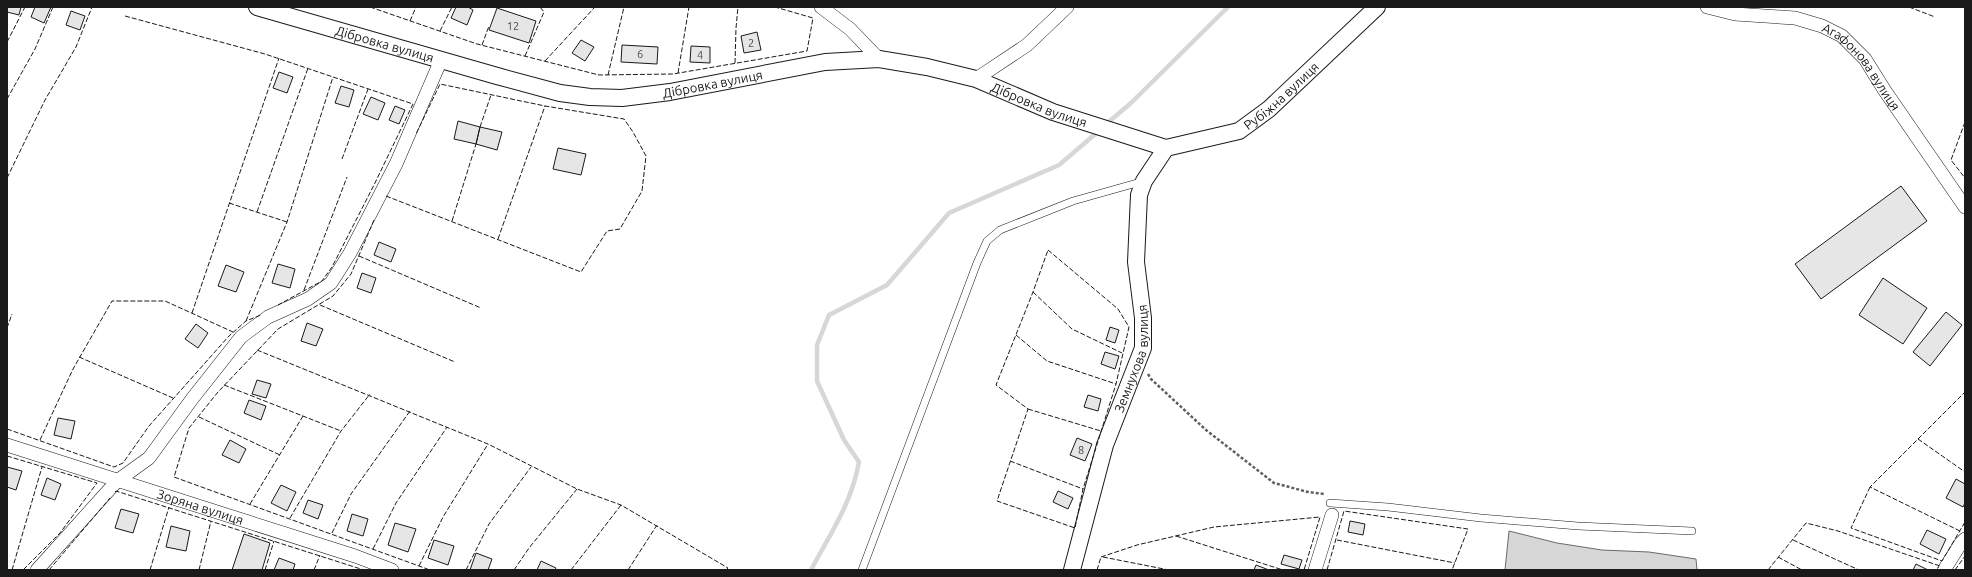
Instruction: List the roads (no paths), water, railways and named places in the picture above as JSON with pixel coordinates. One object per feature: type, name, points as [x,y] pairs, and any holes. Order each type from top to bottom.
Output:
[{"type":"street","name":"Дібровка вулиця","points":[[257,7],[560,93],[590,97],[622,98],[670,92],[825,62],[879,59],[927,67],[976,79],[1053,112],[1166,148]]},
{"type":"street","points":[[821,7],[850,29],[879,59]]},
{"type":"street","points":[[976,79],[1027,45],[1067,7]]},
{"type":"street","name":"Рубіжна вулиця","points":[[1166,148],[1239,131],[1269,109],[1377,7]]},
{"type":"street","name":"Агафонова вулиця","points":[[1707,7],[1735,14],[1795,18],[1822,26],[1842,36],[1865,59],[1889,98],[1965,207]]},
{"type":"street","points":[[37,570],[117,481],[149,458],[192,399],[241,337],[268,317],[308,299],[331,284],[350,253],[396,164],[441,60]]},
{"type":"street","name":"Земнухова вулиця","points":[[1072,570],[1105,445],[1142,348],[1143,318],[1136,262],[1136,222],[1139,195],[1144,181],[1166,148]]},
{"type":"street","name":"Зоряна вулиця","points":[[7,445],[347,554],[392,570]]},
{"type":"street","points":[[1315,570],[1332,505]]},
{"type":"street","points":[[1944,570],[1965,539]]},
{"type":"lane","points":[[862,570],[977,263],[987,241],[1000,230],[1073,201],[1144,181]]},
{"type":"lane","points":[[1332,505],[1388,506],[1481,518],[1578,526],[1692,531]]},
{"type":"waterway","points":[[1105,125],[1131,103],[1228,7]]},
{"type":"waterway","points":[[811,570],[846,505],[859,462],[844,440],[817,381],[817,345],[829,315],[887,285],[949,213],[1059,165],[1100,130]]}]
